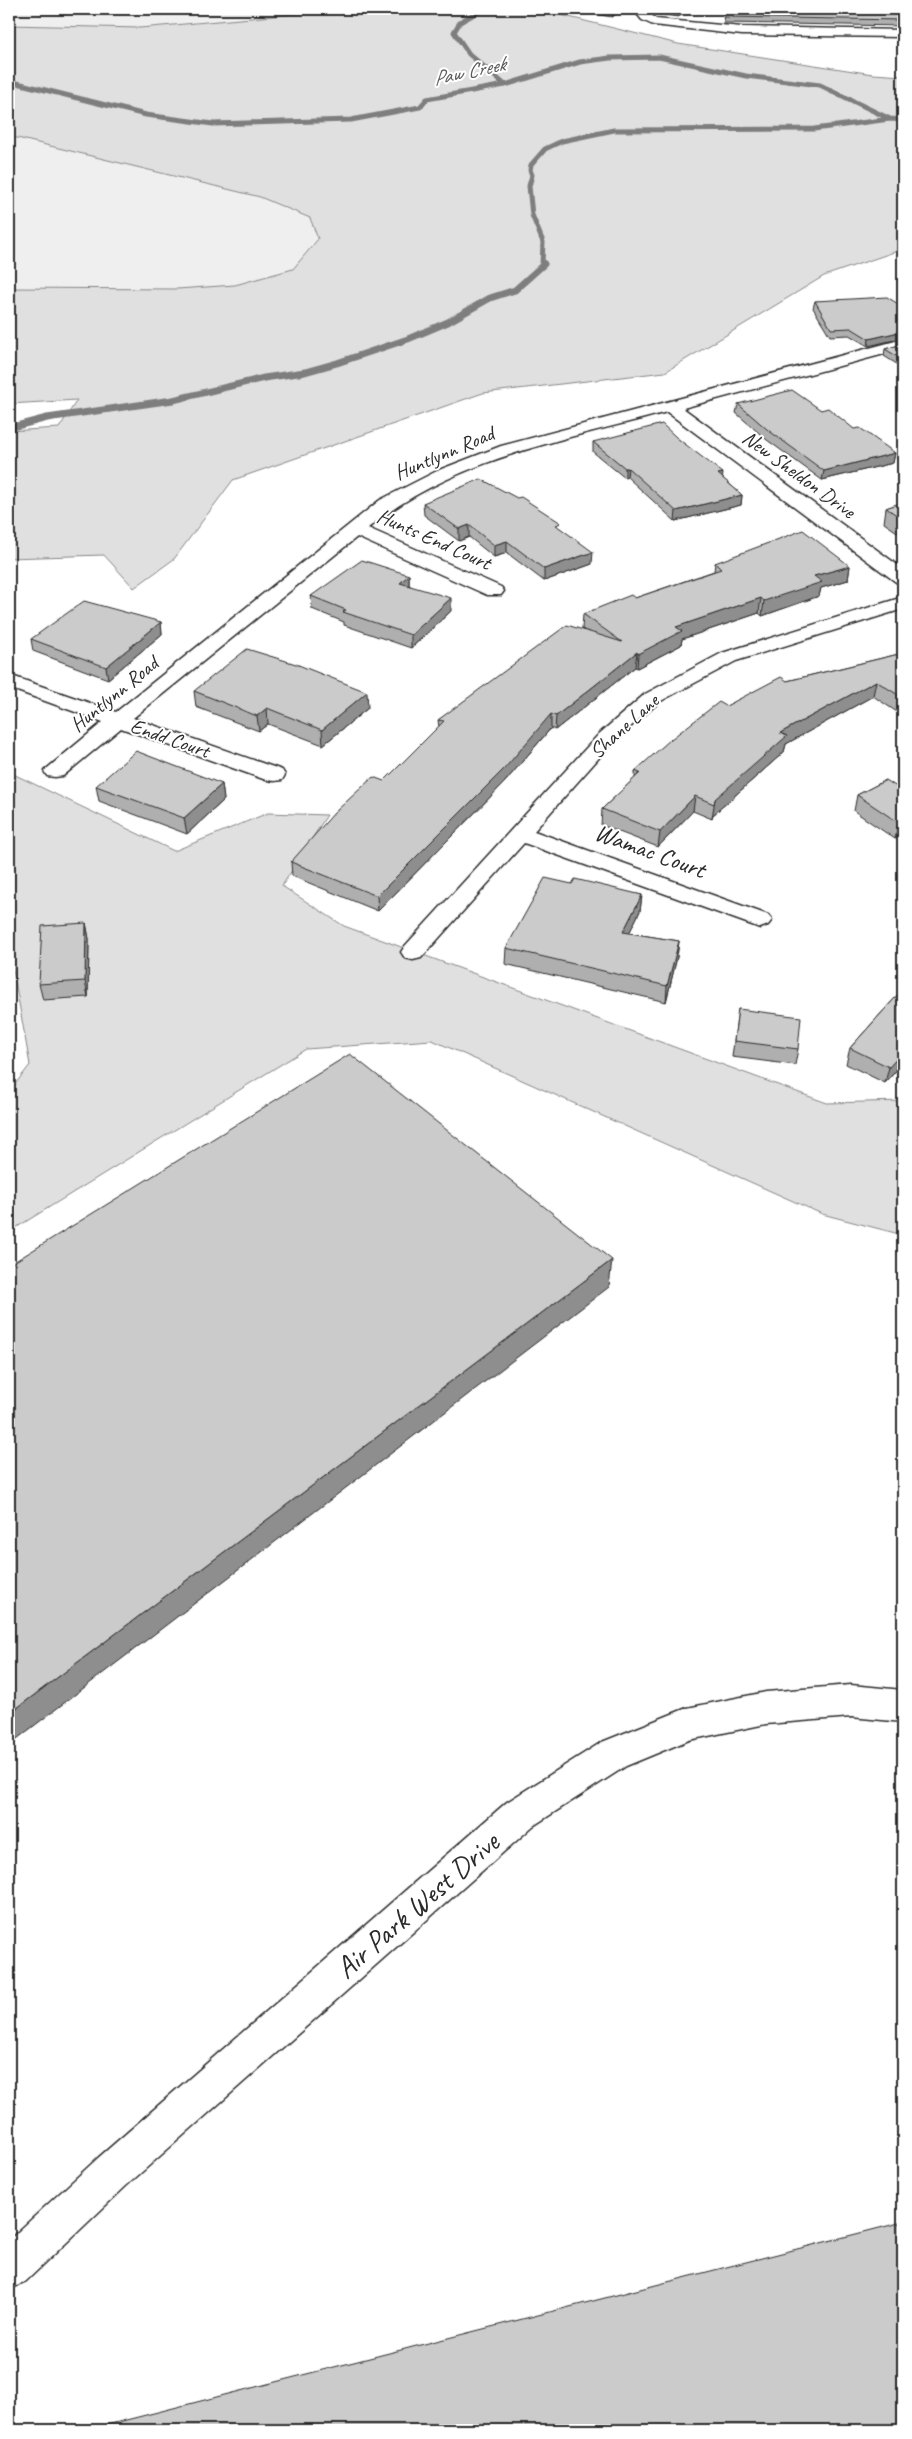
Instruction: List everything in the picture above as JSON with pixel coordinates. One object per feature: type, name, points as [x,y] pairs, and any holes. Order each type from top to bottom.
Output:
[{"type":"street","points":[[639,9],[646,18],[653,22],[712,30],[903,34]]},
{"type":"street","name":"Huntlynn Road","points":[[55,771],[354,529],[386,504],[414,487],[474,460],[903,344]]},
{"type":"street","name":"New Sheldon Drive","points":[[669,406],[903,578]]},
{"type":"street","name":"Hunts End Court","points":[[354,529],[403,549],[494,591]]},
{"type":"street","name":"Shane Lane","points":[[413,952],[522,834],[606,738],[652,698],[729,657],[903,603]]},
{"type":"street","name":"Endd Court","points":[[9,681],[274,775]]},
{"type":"street","name":"Wamac Court","points":[[522,834],[760,920]]},
{"type":"street","name":"Air Park West Drive","points":[[9,2268],[112,2172],[520,1814],[614,1754],[688,1724],[766,1708],[851,1701],[903,1706]]},
{"type":"shaded area","points":[[9,9],[351,9],[140,28],[9,25]]},
{"type":"shaded area","points":[[351,9],[558,9],[561,15],[678,44],[873,74],[903,76],[903,249],[824,276],[665,372],[483,393],[233,480],[174,559],[134,588],[104,555],[9,558],[9,431],[59,428],[77,400],[9,404],[9,288],[177,289],[235,285],[293,269],[318,239],[310,218],[260,197],[9,136],[9,25],[140,28]]},
{"type":"shaded area","points":[[9,136],[260,197],[310,218],[318,239],[294,269],[235,285],[177,289],[9,288]]},
{"type":"shaded area","points":[[9,772],[174,851],[268,813],[327,815],[282,886],[344,926],[827,1103],[903,1101],[903,1235],[822,1214],[432,1040],[306,1049],[9,1232],[9,1092],[30,1065],[9,947]]},
{"type":"building","points":[[663,9],[682,9],[679,11]]},
{"type":"building","points":[[723,9],[903,9],[903,20],[725,17]]},
{"type":"building","points":[[887,297],[903,307],[903,331],[869,339],[851,328],[831,329],[815,301]]},
{"type":"building","points":[[903,344],[903,360],[885,349]]},
{"type":"building","points":[[792,390],[821,410],[828,408],[854,429],[860,428],[895,453],[824,471],[768,430],[738,404]]},
{"type":"building","points":[[662,424],[677,438],[723,473],[718,474],[742,495],[676,511],[628,468],[625,468],[593,442]]},
{"type":"building","points":[[481,479],[517,498],[521,497],[561,523],[556,525],[593,552],[544,569],[507,541],[494,545],[469,525],[459,529],[423,503]]},
{"type":"building","points":[[903,502],[903,519],[886,508]]},
{"type":"building","points":[[803,530],[850,566],[814,576],[822,582],[764,601],[761,598],[676,627],[682,631],[638,654],[637,652],[556,716],[551,714],[505,768],[377,896],[291,862],[334,813],[373,777],[384,781],[444,721],[438,720],[567,625],[622,642],[583,614],[631,595],[635,598],[721,569],[715,563]]},
{"type":"building","points":[[362,560],[409,575],[400,583],[451,598],[411,635],[343,612],[346,610],[311,596]]},
{"type":"building","points":[[84,601],[161,622],[106,667],[31,639]]},
{"type":"building","points":[[247,649],[296,664],[367,692],[322,730],[267,708],[257,716],[194,691]]},
{"type":"building","points":[[903,653],[903,698],[876,681],[780,733],[787,736],[715,799],[714,804],[695,796],[660,832],[602,809],[640,773],[635,771],[671,739],[719,702],[726,706],[781,677],[787,681]]},
{"type":"building","points":[[136,751],[222,784],[184,818],[96,786]]},
{"type":"building","points":[[886,780],[903,791],[903,821],[899,823],[857,795]]},
{"type":"building","points":[[545,878],[572,884],[575,879],[642,895],[623,932],[679,941],[667,986],[506,948]]},
{"type":"building","points":[[86,923],[85,981],[39,984],[42,926]]},
{"type":"building","points":[[903,989],[903,1052],[889,1067],[850,1048]]},
{"type":"building","points":[[738,1009],[801,1017],[798,1049],[734,1041]]},
{"type":"building","points":[[350,1054],[612,1260],[9,1714],[9,1265]]},
{"type":"building","points":[[903,2222],[903,2430],[87,2430]]},
{"type":"waterway","points":[[483,9],[460,22],[454,32],[469,54],[505,85]]},
{"type":"waterway","name":"Paw Creek","points":[[505,85],[580,62],[610,58],[659,57],[746,76],[820,85],[890,119]]},
{"type":"waterway","name":"Paw Creek","points":[[9,81],[146,115],[213,124],[351,120],[420,107],[427,99],[505,85]]},
{"type":"waterway","points":[[542,265],[543,242],[532,215],[529,186],[532,175],[530,170],[531,165],[545,149],[562,141],[614,130],[814,129],[890,119]]},
{"type":"waterway","name":"Paw Creek","points":[[890,119],[903,120]]},
{"type":"waterway","points":[[9,428],[47,418],[173,400],[264,378],[305,372],[337,363],[408,339],[448,322],[490,298],[515,290],[544,264]]}]
